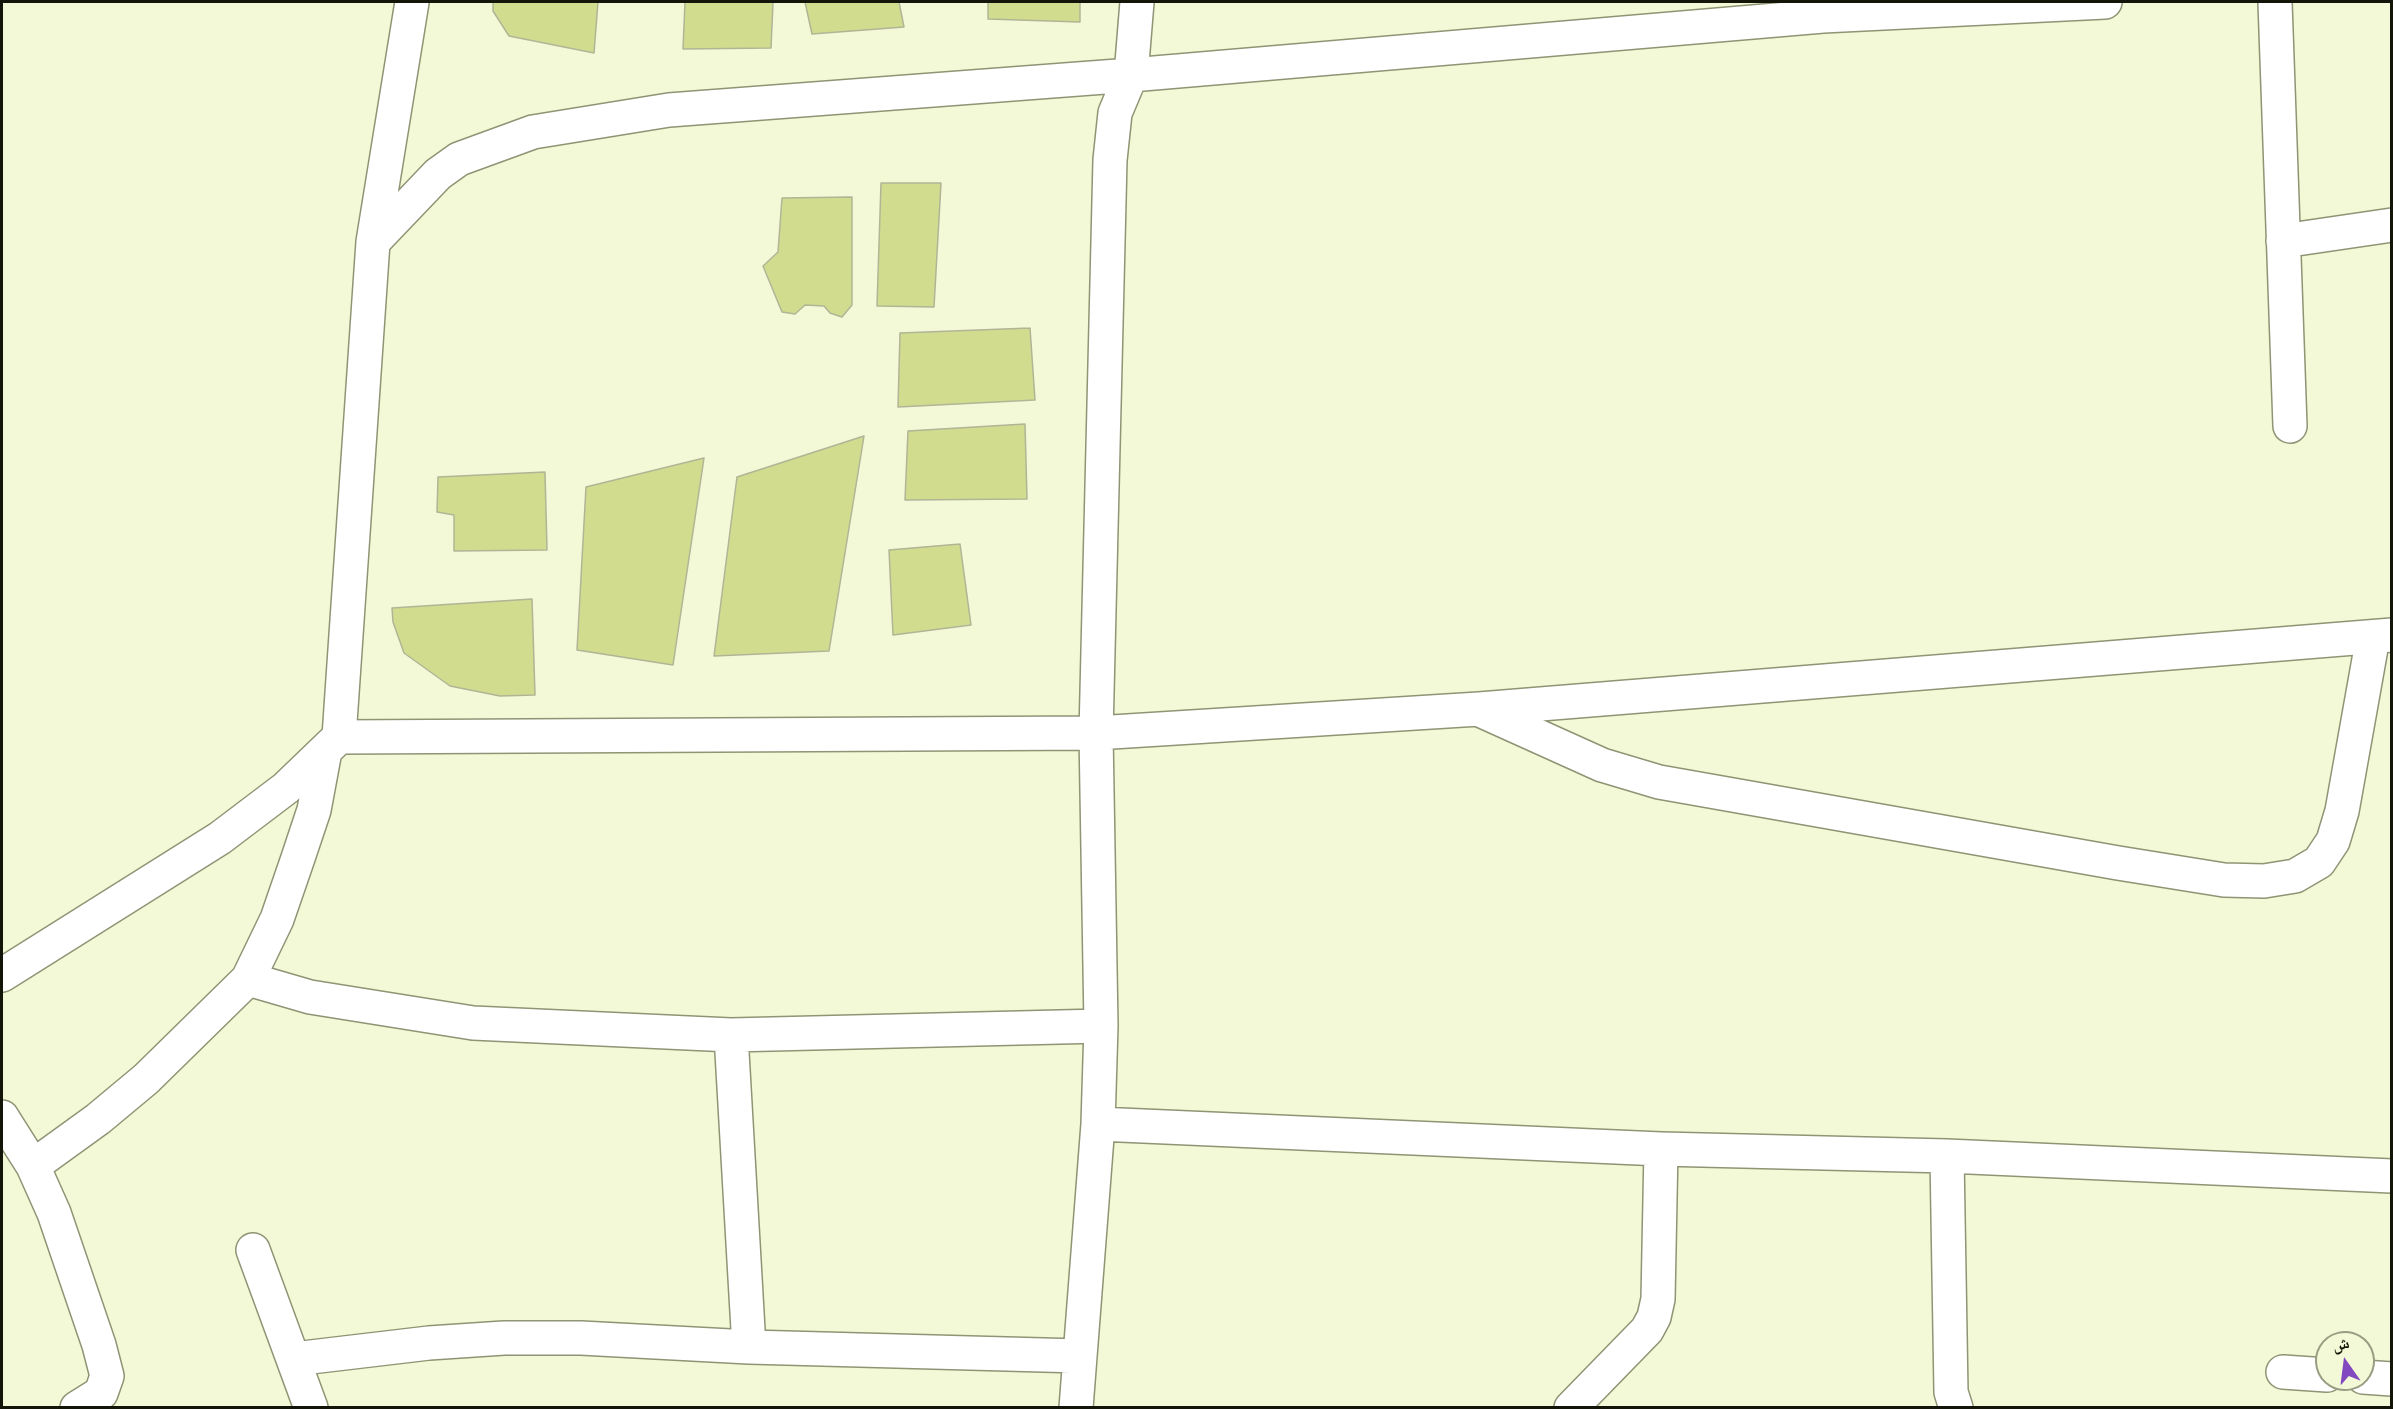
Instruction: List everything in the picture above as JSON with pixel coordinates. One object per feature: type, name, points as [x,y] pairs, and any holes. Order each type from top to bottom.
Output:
[{"type":"street","points":[[33,1166],[98,1119],[146,1079],[248,979],[277,919],[314,810],[332,744],[373,242],[412,2]]},
{"type":"street","points":[[1076,1407],[1098,1124],[1101,1026],[1096,733],[1110,160],[1115,113],[1131,75],[1137,2]]},
{"type":"street","points":[[373,242],[438,174],[459,159],[533,132],[669,110],[1131,75],[1823,9],[2105,2]]},
{"type":"street","points":[[2275,2],[2290,426]]},
{"type":"street","points":[[2283,241],[2391,225]]},
{"type":"street","points":[[2,975],[220,838],[286,788],[332,744],[1096,733],[1479,709],[2382,636],[2333,842],[2319,862],[2295,876],[2264,881],[2224,880],[2118,863],[1659,782],[1602,765],[1479,709]]},
{"type":"street","points":[[248,979],[310,997],[473,1023],[731,1035],[1101,1026]]},
{"type":"street","points":[[731,1035],[750,1347]]},
{"type":"street","points":[[2,1117],[33,1166],[54,1213],[99,1345],[107,1376],[101,1393],[77,1407]]},
{"type":"street","points":[[1098,1124],[1661,1149],[1947,1156],[2391,1176]]},
{"type":"street","points":[[1570,1407],[1647,1330],[1654,1317],[1658,1299],[1661,1149]]},
{"type":"street","points":[[1947,1156],[1951,1392],[1956,1407]]},
{"type":"street","points":[[253,1250],[311,1407]]},
{"type":"street","points":[[294,1359],[429,1343],[504,1338],[581,1338],[750,1347],[1080,1356]]},
{"type":"street","points":[[2283,1372],[2315,1374]]},
{"type":"street","points":[[2375,1378],[2391,1379]]},
{"type":"building","points":[[493,2],[598,2],[594,53],[509,36],[493,11]]},
{"type":"building","points":[[685,2],[773,2],[771,48],[683,49]]},
{"type":"building","points":[[805,2],[899,2],[904,27],[812,34]]},
{"type":"building","points":[[988,2],[1080,2],[1080,22],[988,19]]},
{"type":"building","points":[[881,183],[941,183],[934,307],[877,306]]},
{"type":"building","points":[[852,197],[852,305],[842,317],[830,313],[824,306],[805,305],[795,314],[782,312],[763,266],[778,252],[782,198]]},
{"type":"building","points":[[1030,328],[1035,400],[898,407],[900,333]]},
{"type":"building","points":[[1025,424],[1027,499],[905,500],[908,431]]},
{"type":"building","points":[[864,436],[829,651],[714,656],[737,477]]},
{"type":"building","points":[[704,458],[673,665],[577,650],[586,487]]},
{"type":"building","points":[[545,472],[547,550],[454,551],[454,515],[437,512],[438,477]]},
{"type":"building","points":[[960,544],[971,625],[893,635],[889,550]]},
{"type":"building","points":[[532,599],[535,695],[500,696],[450,686],[404,653],[393,622],[392,608]]}]
